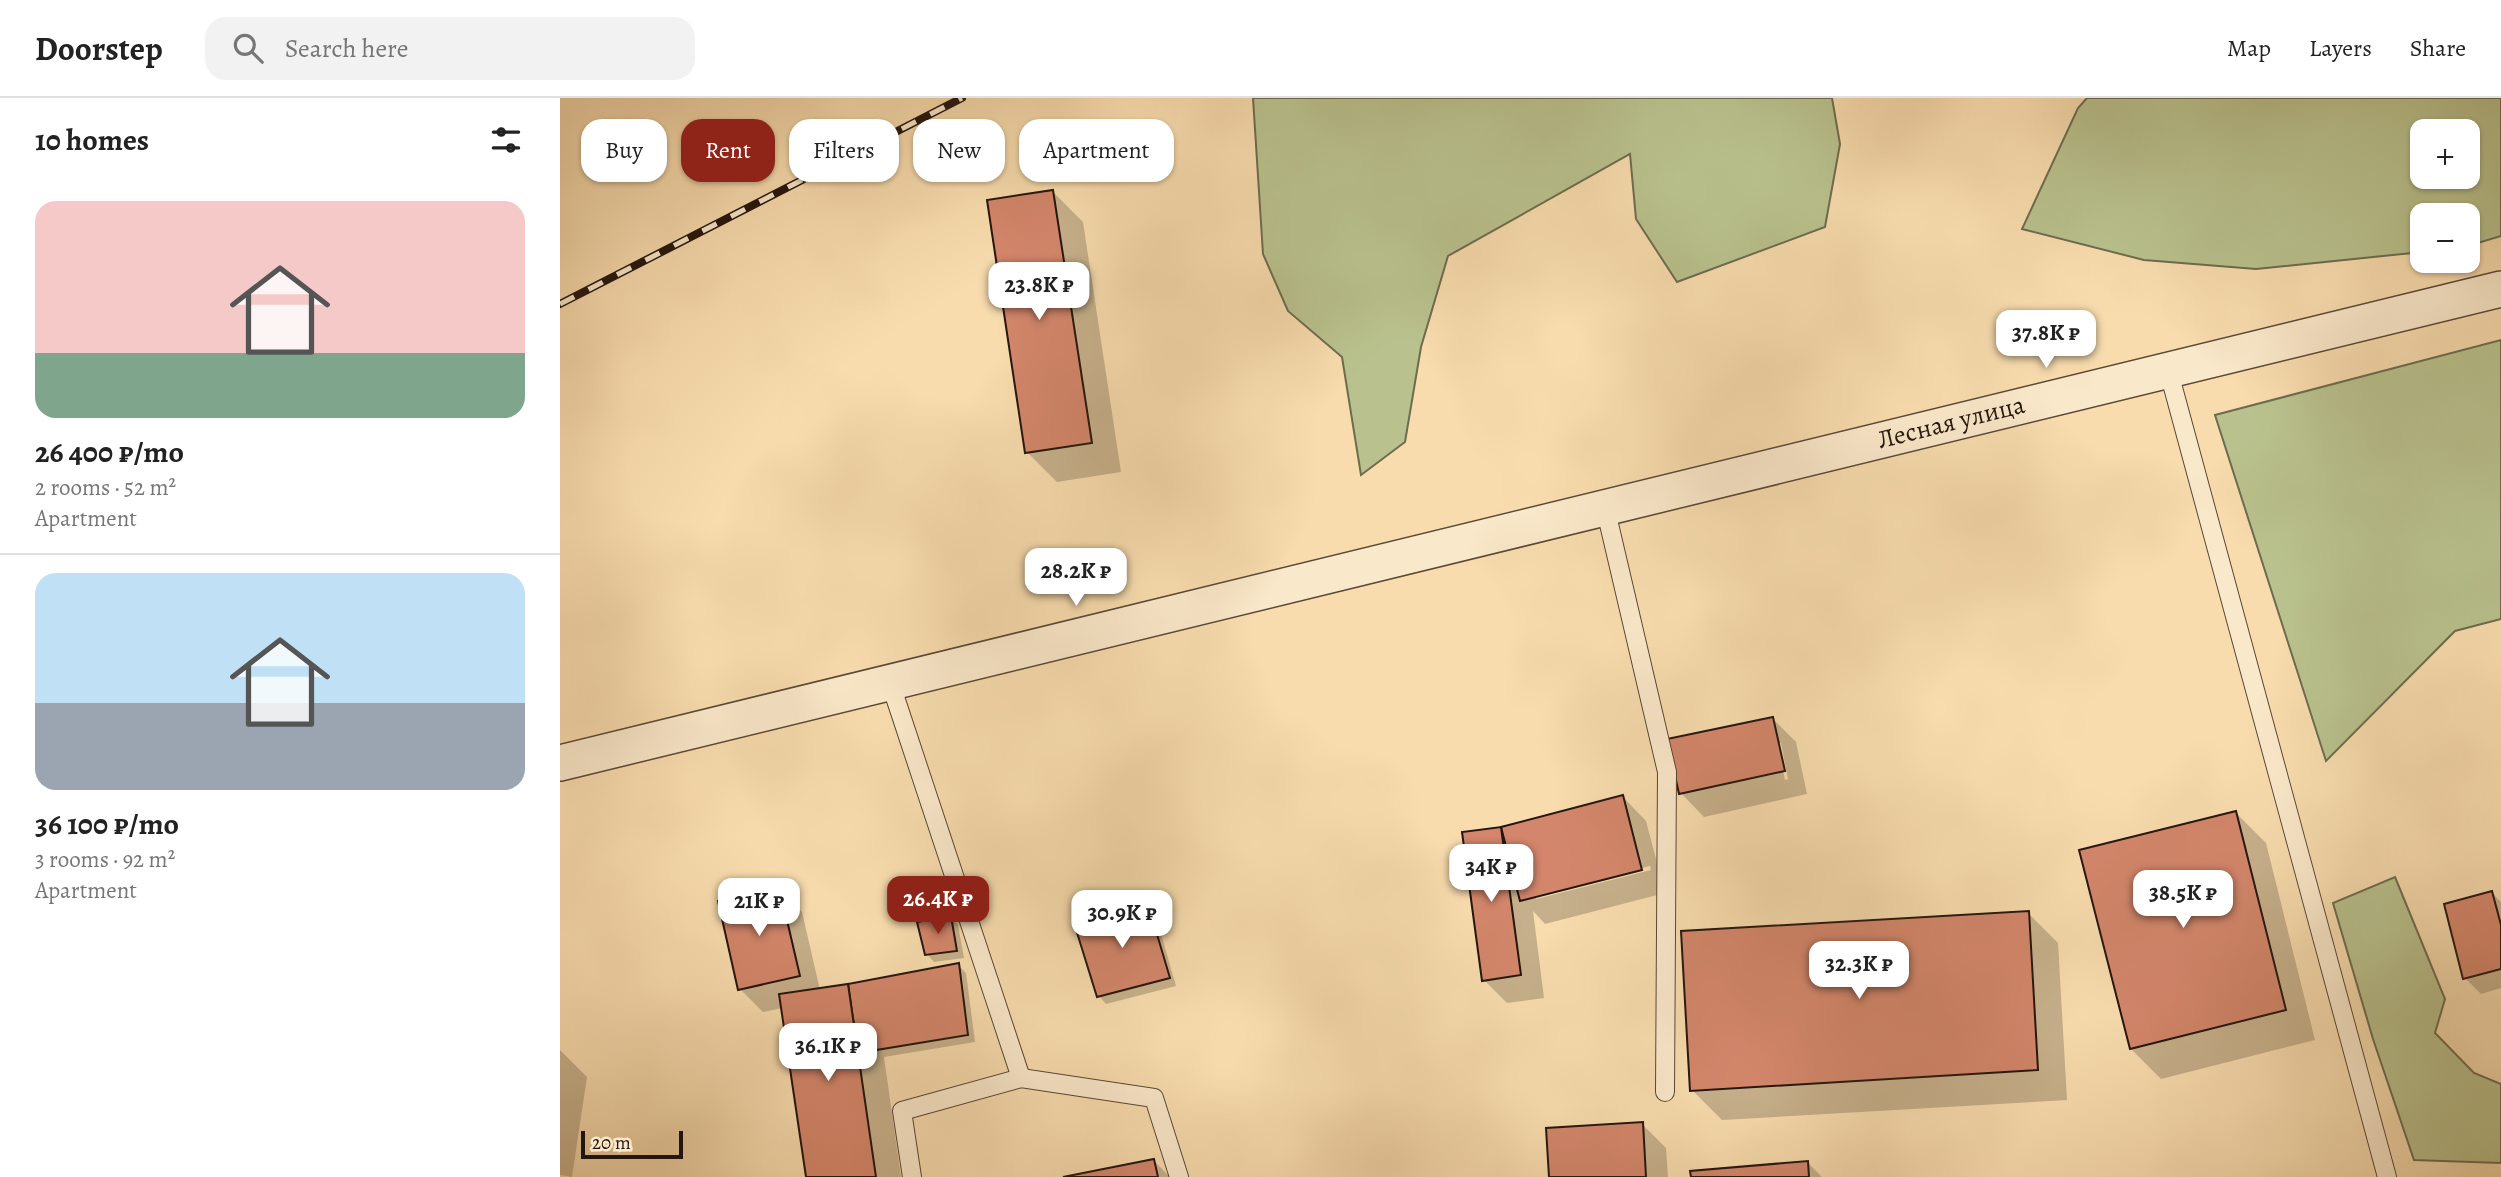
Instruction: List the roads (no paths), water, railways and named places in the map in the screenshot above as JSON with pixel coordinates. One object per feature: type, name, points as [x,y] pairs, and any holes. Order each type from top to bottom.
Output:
[{"type":"street","name":"Лесная улица","points":[[560,762],[2501,289]]},
{"type":"lane","points":[[2168,369],[2387,1177]]},
{"type":"lane","points":[[1605,507],[1667,772],[1665,1092]]},
{"type":"lane","points":[[890,682],[1021,1078]]},
{"type":"lane","points":[[912,1177],[902,1111],[1021,1078],[1154,1098],[1179,1177]]},
{"type":"railway","points":[[560,304],[962,98]]}]
